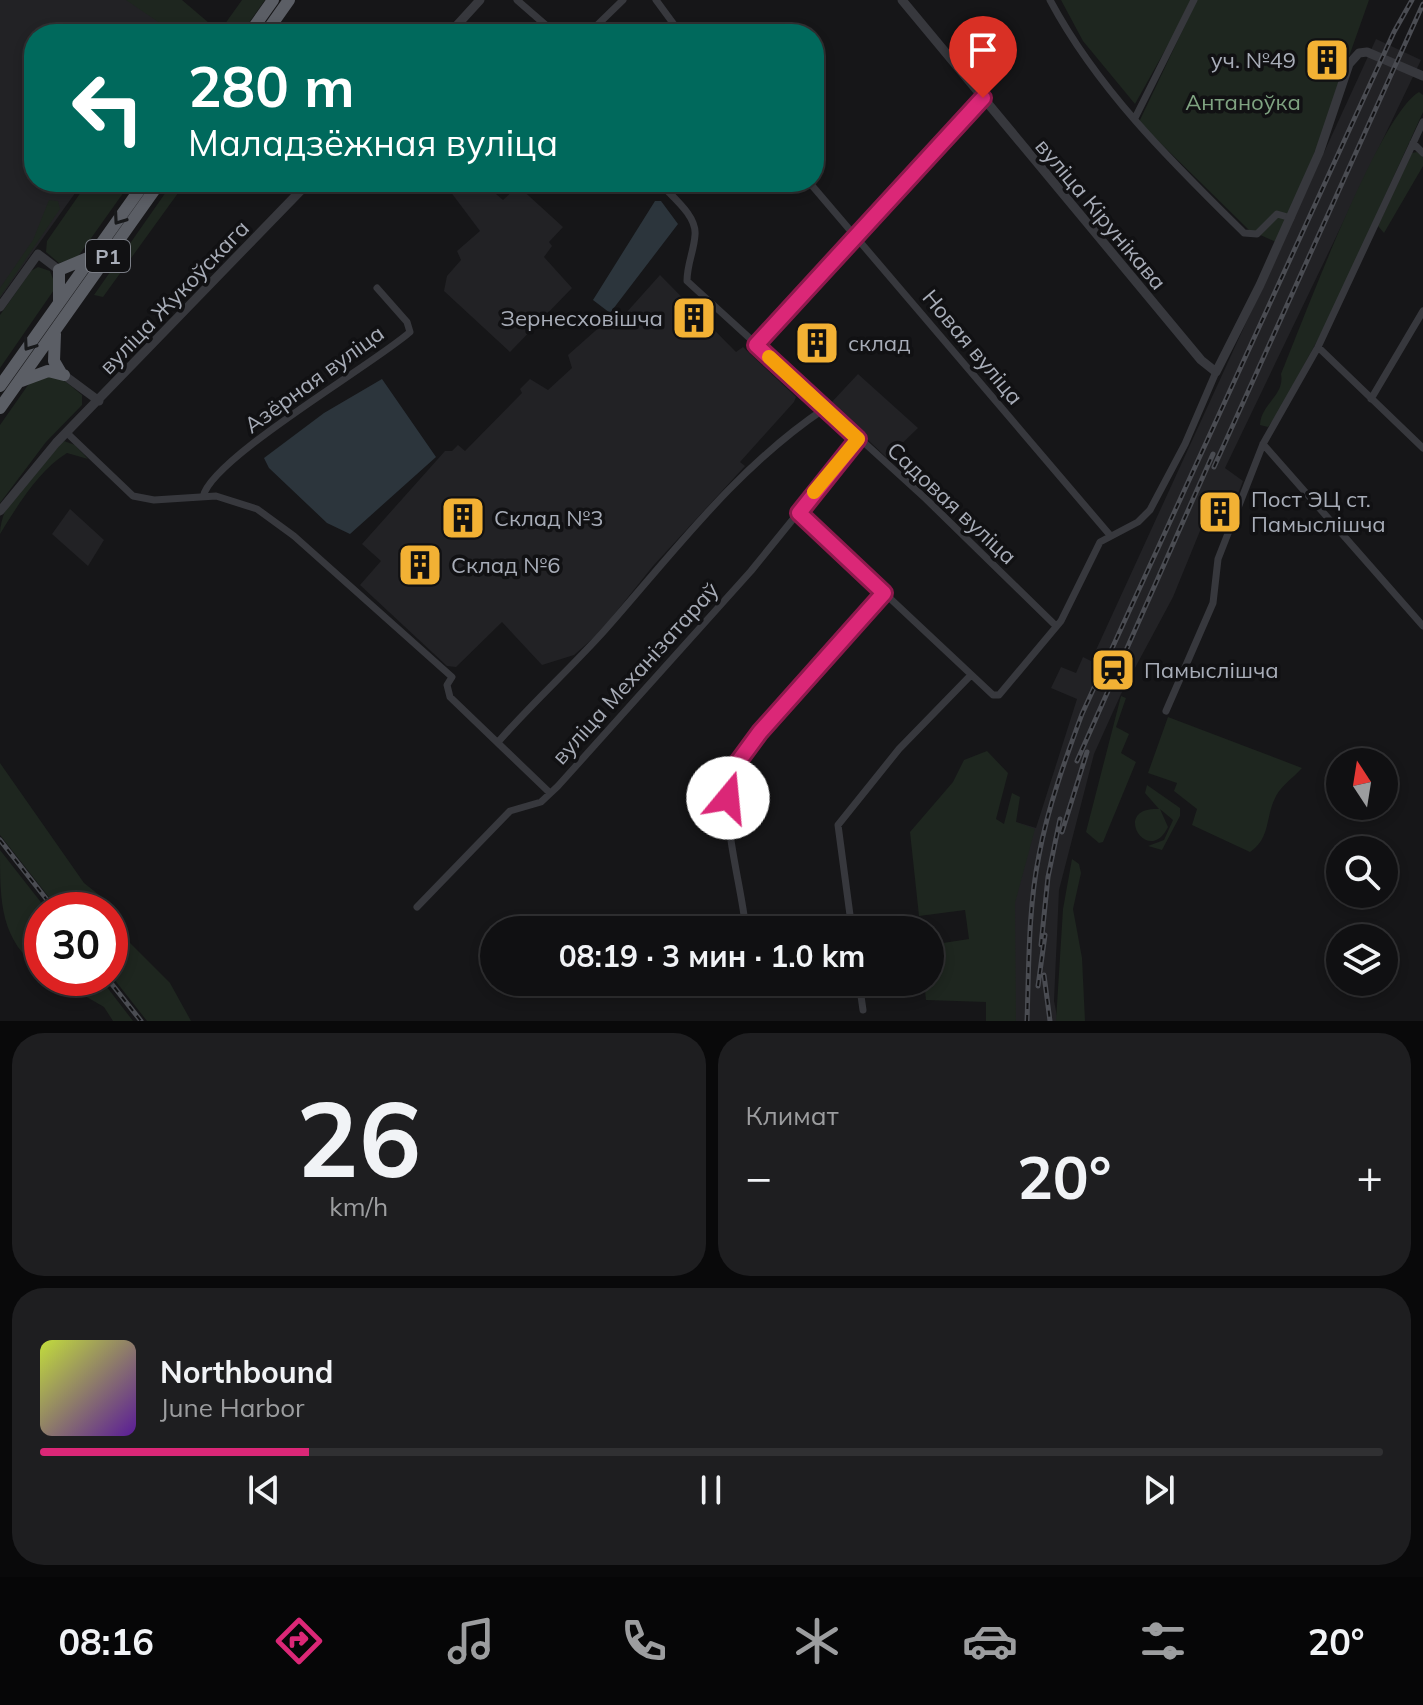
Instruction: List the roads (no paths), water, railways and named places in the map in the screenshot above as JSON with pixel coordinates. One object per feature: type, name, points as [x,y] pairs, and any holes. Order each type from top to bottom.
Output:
[{"type":"highway","points":[[256,24],[273,0]]},
{"type":"highway","points":[[272,24],[289,0]]},
{"type":"highway","name":"Р1","points":[[0,386],[138,192]]},
{"type":"highway","name":"Р1","points":[[0,408],[153,192]]},
{"type":"highway","points":[[58,303],[59,270],[93,255]]},
{"type":"highway","points":[[56,331],[53,356],[62,374]]},
{"type":"highway","points":[[19,382],[41,372],[62,374]]},
{"type":"street","points":[[458,24],[480,0]]},
{"type":"street","points":[[517,0],[545,24]]},
{"type":"street","points":[[598,24],[623,0]]},
{"type":"street","points":[[656,0],[674,24]]},
{"type":"street","name":"вуліца Кірунікава","points":[[902,0],[1197,356],[1216,372]]},
{"type":"street","points":[[1050,0],[1075,46],[1158,149],[1244,233],[1257,234],[1277,214],[1291,218]]},
{"type":"street","points":[[1135,118],[1194,0]]},
{"type":"street","points":[[799,513],[993,695],[1004,693],[1066,612],[1100,542],[1109,534],[1138,522],[1150,510],[1185,444],[1216,372],[1291,218],[1353,58],[1370,52],[1423,76]]},
{"type":"street","points":[[756,345],[983,98]]},
{"type":"street","points":[[1166,711],[1213,603],[1218,559],[1263,444],[1318,347],[1423,122]]},
{"type":"street","points":[[1413,143],[1423,153]]},
{"type":"street","name":"вуліца Жукоўскага","points":[[0,511],[16,487],[299,192]]},
{"type":"street","name":"Садовая вуліца","points":[[668,192],[689,215],[695,228],[696,239],[687,262],[687,281],[926,499],[1055,625]]},
{"type":"street","name":"Новая вуліца","points":[[818,192],[1109,534]]},
{"type":"street","points":[[0,307],[38,254],[59,270]]},
{"type":"street","name":"Азёрная вуліца","points":[[203,497],[210,483],[248,448],[410,332],[407,322],[377,288]]},
{"type":"street","points":[[1371,399],[1423,311]]},
{"type":"street","points":[[1318,347],[1423,448]]},
{"type":"street","points":[[62,374],[99,401]]},
{"type":"street","points":[[499,741],[603,632],[678,542],[747,470],[781,438],[824,409]]},
{"type":"street","points":[[67,433],[133,496],[154,500],[203,497],[243,502],[294,536],[452,677],[447,685],[450,697],[469,719],[499,741],[550,793]]},
{"type":"street","name":"вуліца Механізатараў","points":[[417,907],[510,811],[532,807],[550,793],[799,513],[858,439]]},
{"type":"street","points":[[1263,444],[1423,626]]},
{"type":"street","points":[[744,916],[728,811],[732,775],[760,732],[884,593]]},
{"type":"street","points":[[850,916],[838,825],[899,749],[971,675]]},
{"type":"street","points":[[861,996],[863,1010]]},
{"type":"railway","points":[[1027,1021],[1035,876],[1052,801],[1082,714],[1394,32],[1412,0]]},
{"type":"railway","points":[[1214,467],[1423,4]]},
{"type":"railway","points":[[1077,761],[1213,454]]},
{"type":"railway","points":[[1062,832],[1087,752]]},
{"type":"railway","points":[[1041,945],[1048,877],[1060,819]]},
{"type":"railway","points":[[0,840],[41,892]]},
{"type":"railway","points":[[1038,986],[1045,935]]},
{"type":"railway","points":[[1044,975],[1050,1021]]},
{"type":"railway","points":[[121,996],[141,1021]]},
{"type":"place","name":"уч. №49","points":[[1327,60]]},
{"type":"place","name":"Зернесховішча","points":[[694,318]]},
{"type":"place","name":"склад","points":[[817,343]]},
{"type":"place","name":"Пост ЭЦ ст. Памыслішча","points":[[1220,512]]},
{"type":"place","name":"Склад №3","points":[[463,518]]},
{"type":"place","name":"Склад №6","points":[[420,565]]},
{"type":"place","name":"Памыслішча","points":[[1113,670]]},
{"type":"park label","name":"Антаноўка","points":[[1243,102]]}]
